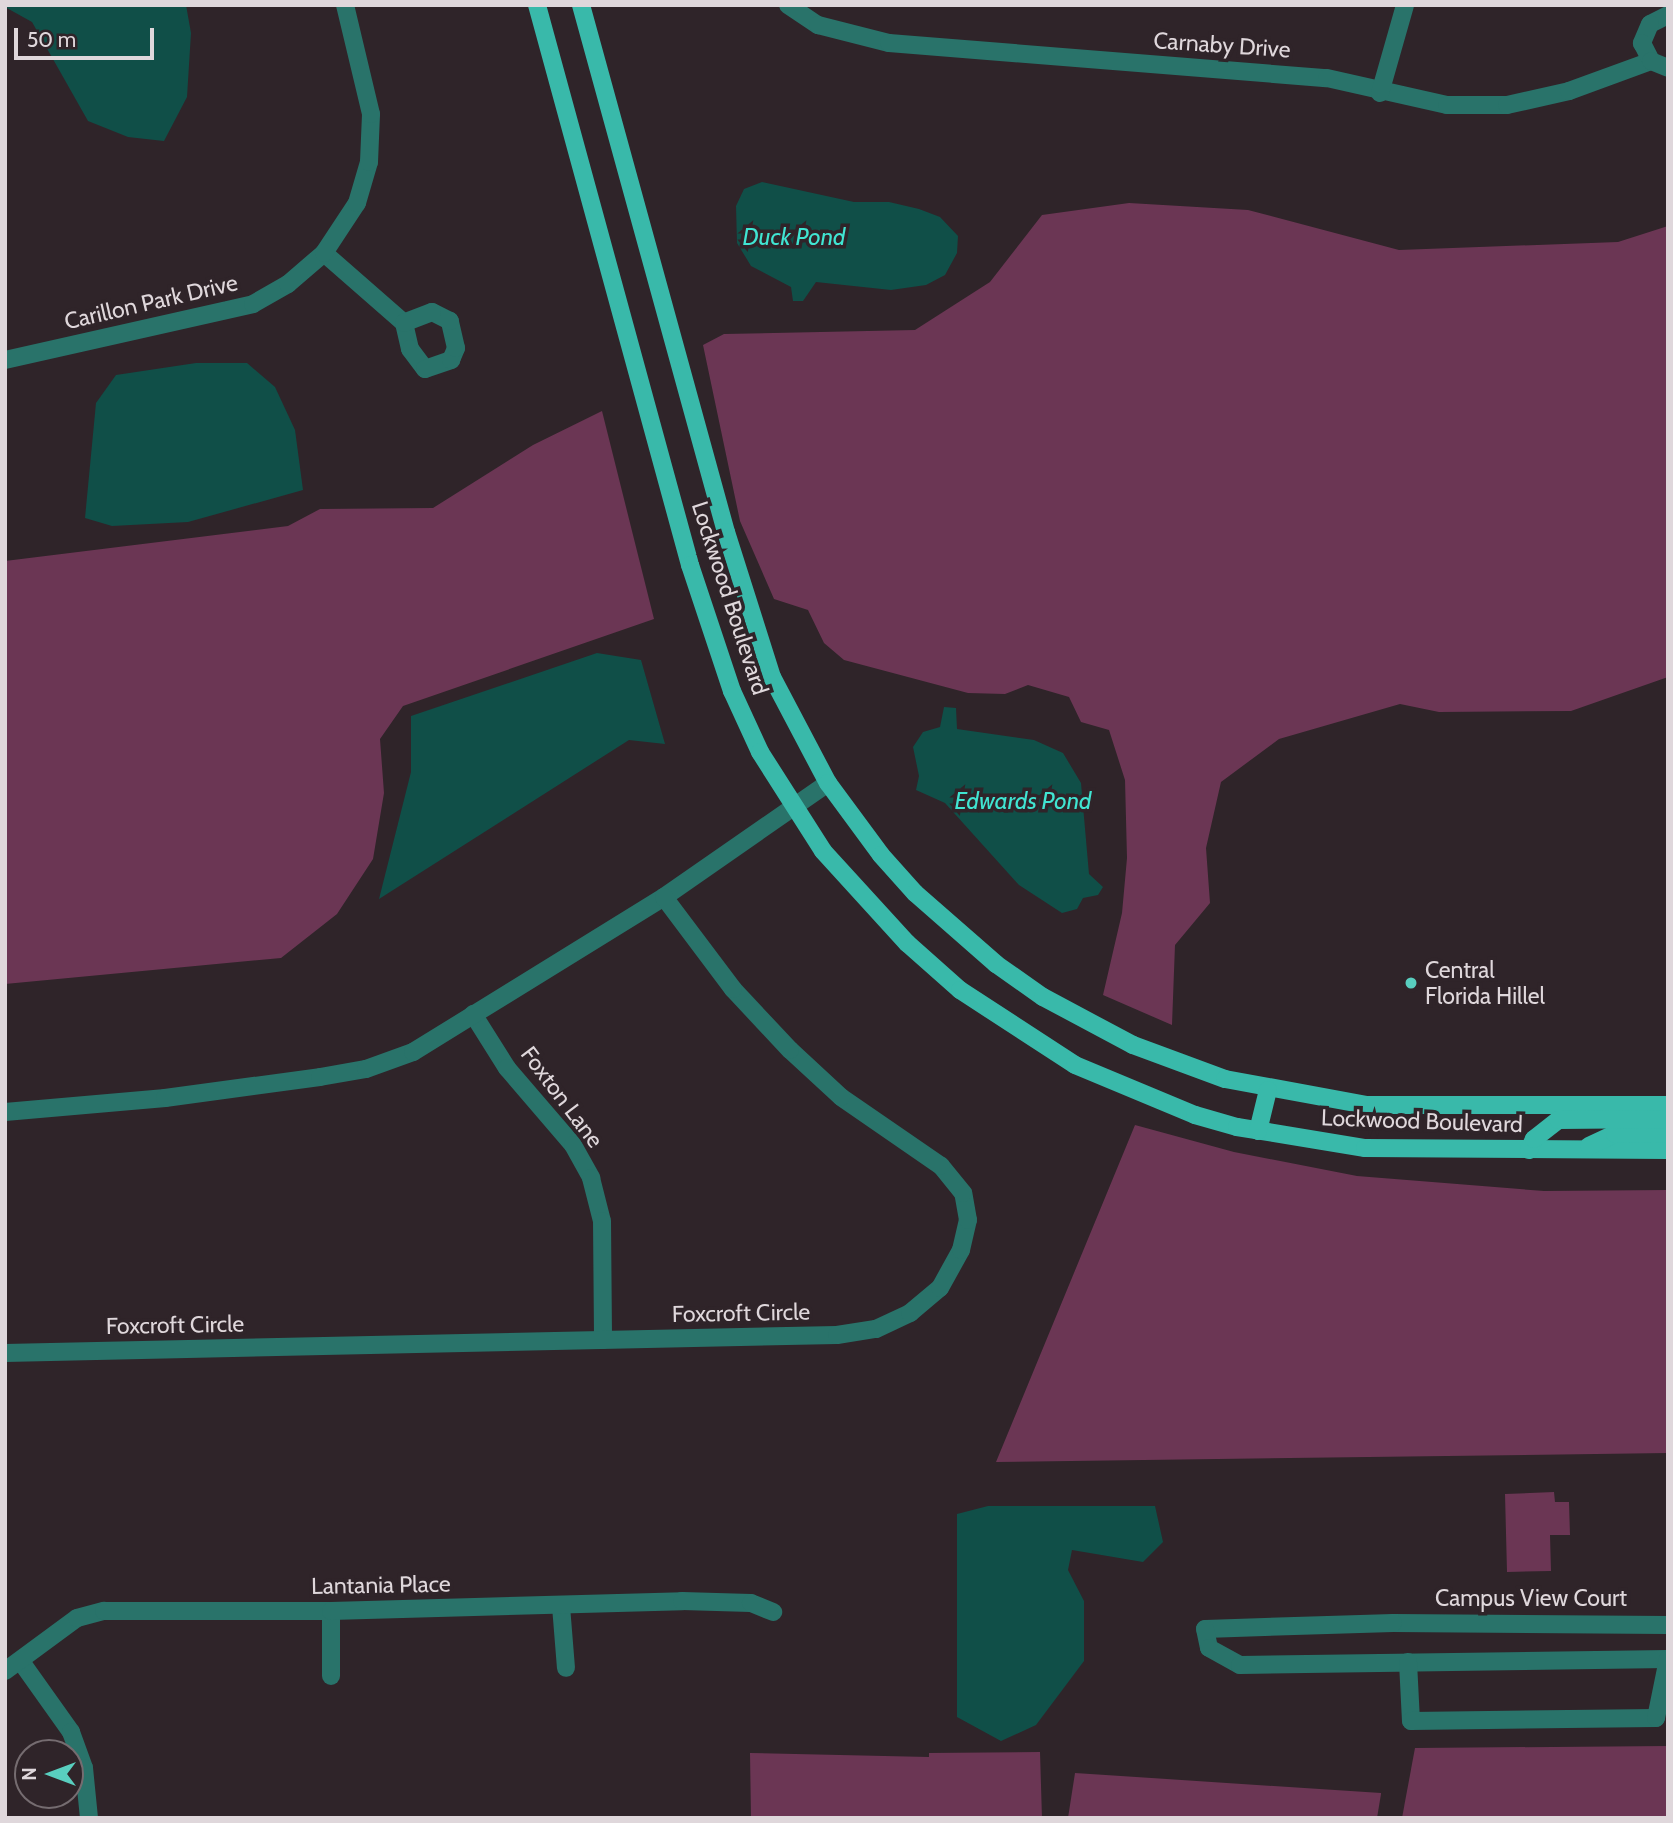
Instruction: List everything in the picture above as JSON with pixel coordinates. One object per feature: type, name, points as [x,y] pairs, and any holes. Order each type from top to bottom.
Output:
[{"type":"main road","name":"Lockwood Boulevard","points":[[537,5],[717,651],[760,752],[794,809],[856,892],[907,943],[960,990],[1025,1036],[1108,1081],[1195,1115],[1258,1131],[1365,1148],[1668,1150]]},
{"type":"main road","name":"Lockwood Boulevard","points":[[582,5],[753,626],[772,677],[828,783],[881,855],[915,893],[996,964],[1043,997],[1182,1066],[1268,1090],[1366,1105],[1668,1105]]},
{"type":"main road","points":[[1258,1131],[1268,1090]]},
{"type":"main road","points":[[1529,1150],[1534,1139],[1558,1120],[1668,1119]]},
{"type":"main road","points":[[1582,1149],[1615,1134],[1668,1133]]},
{"type":"street","name":"Carillon Park Drive","points":[[5,360],[253,304],[288,284],[324,253],[357,203],[369,162],[371,114],[345,5]]},
{"type":"street","name":"Carnaby Drive","points":[[788,5],[818,25],[888,43],[1327,78],[1380,93],[1447,105],[1507,105],[1569,91],[1659,65],[1642,43],[1644,32],[1650,23],[1668,15]]},
{"type":"street","points":[[1380,93],[1405,5]]},
{"type":"street","points":[[324,253],[404,323]]},
{"type":"street","points":[[5,1112],[165,1098],[366,1069],[413,1052],[664,897],[828,783]]},
{"type":"street","name":"Foxcroft Circle","points":[[5,1353],[837,1335],[876,1329],[910,1314],[940,1288],[961,1250],[968,1220],[963,1193],[941,1166],[841,1097],[790,1050],[733,989],[664,897]]},
{"type":"street","name":"Foxton Lane","points":[[474,1014],[507,1068],[573,1146],[590,1178],[602,1221],[603,1340]]},
{"type":"street","name":"Lantania Place","points":[[13,1667],[77,1618],[104,1611],[331,1611],[682,1601],[751,1604],[773,1612]]},
{"type":"street","points":[[561,1606],[566,1668]]},
{"type":"street","points":[[331,1611],[331,1676]]},
{"type":"street","name":"Campus View Court","points":[[1408,1662],[1240,1665],[1209,1648],[1205,1629],[1393,1623],[1668,1625]]},
{"type":"street","points":[[1668,1659],[1656,1718],[1411,1721],[1408,1662],[1668,1659]]},
{"type":"street","points":[[13,1667],[71,1732],[84,1768],[89,1818]]},
{"type":"shaded area","points":[[1129,203],[1248,210],[1399,250],[1618,242],[1668,226],[1668,677],[1571,711],[1439,712],[1400,704],[1279,739],[1221,782],[1206,848],[1210,903],[1175,945],[1172,1025],[1103,995],[1122,913],[1127,858],[1125,780],[1109,730],[1081,722],[1069,697],[1028,685],[1005,694],[968,693],[844,660],[824,643],[808,610],[774,599],[740,521],[703,345],[724,334],[915,330],[990,282],[1042,215]]},
{"type":"shaded area","points":[[602,411],[654,619],[403,706],[380,739],[384,793],[373,859],[337,914],[281,958],[5,984],[5,561],[288,526],[320,509],[433,508],[533,445]]},
{"type":"shaded area","points":[[1135,1125],[1234,1152],[1357,1176],[1544,1191],[1668,1190],[1668,1453],[996,1462]]},
{"type":"shaded area","points":[[1554,1492],[1555,1502],[1569,1502],[1570,1535],[1550,1535],[1551,1571],[1507,1572],[1505,1494]]},
{"type":"shaded area","points":[[1668,1746],[1668,1818],[1402,1818],[1415,1748]]},
{"type":"shaded area","points":[[1040,1752],[1042,1818],[751,1818],[750,1753],[929,1757],[929,1753]]},
{"type":"shaded area","points":[[1075,1773],[1381,1794],[1377,1818],[1068,1818]]},
{"type":"water","points":[[186,5],[191,33],[187,97],[164,141],[128,137],[88,121],[32,22],[5,7]]},
{"type":"water","name":"Duck Pond","points":[[762,182],[854,202],[889,202],[919,209],[940,217],[958,236],[957,253],[945,275],[926,285],[891,290],[816,282],[803,301],[793,301],[791,287],[751,266],[737,243],[736,206],[744,189]]},
{"type":"water","points":[[196,363],[247,363],[275,387],[295,430],[303,490],[188,522],[112,526],[85,518],[96,403],[116,375]]},
{"type":"water","points":[[597,653],[641,660],[665,744],[629,740],[379,899],[411,772],[411,716]]},
{"type":"water","name":"Edwards Pond","points":[[944,707],[956,708],[957,729],[1034,740],[1063,753],[1081,783],[1089,874],[1103,887],[1098,895],[1083,898],[1077,909],[1062,913],[1019,885],[945,803],[916,790],[919,776],[913,747],[923,732],[940,727]]},
{"type":"water","points":[[988,1506],[1155,1506],[1163,1542],[1143,1562],[1072,1550],[1068,1570],[1084,1601],[1084,1661],[1036,1725],[1001,1741],[957,1717],[957,1514]]},
{"type":"place","name":"Central Florida Hillel","points":[[1411,983]]}]
